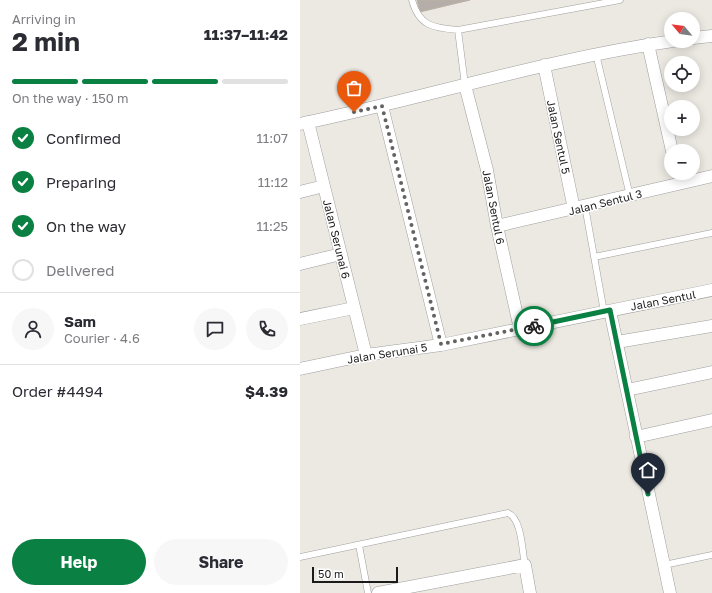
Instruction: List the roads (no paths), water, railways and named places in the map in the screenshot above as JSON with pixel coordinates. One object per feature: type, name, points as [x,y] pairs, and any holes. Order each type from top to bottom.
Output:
[{"type":"street","points":[[700,37],[712,36]]},
{"type":"street","points":[[304,123],[382,106],[544,65],[664,42]]},
{"type":"street","points":[[648,44],[670,144]]},
{"type":"street","name":"Jalan Sentul 5","points":[[544,65],[580,208]]},
{"type":"street","name":"Jalan Sentul 6","points":[[465,85],[487,170],[497,226],[520,329]]},
{"type":"street","points":[[382,106],[441,344]]},
{"type":"street","name":"Jalan Serunai 6","points":[[304,123],[324,186],[366,355]]},
{"type":"street","name":"Jalan Sentul 3","points":[[700,177],[712,176]]},
{"type":"street","name":"Jalan Sentul 3","points":[[497,226],[630,196],[673,180]]},
{"type":"street","points":[[300,192],[324,186]]},
{"type":"street","points":[[300,264],[341,254]]},
{"type":"street","name":"Jalan Sentul","points":[[520,329],[712,290]]},
{"type":"street","points":[[300,319],[354,308]]},
{"type":"street","points":[[607,311],[617,342],[670,593]]},
{"type":"street","points":[[617,342],[712,326]]},
{"type":"street","name":"Jalan Serunai 5","points":[[300,369],[366,355],[441,344],[520,329]]},
{"type":"street","points":[[627,390],[712,372]]},
{"type":"street","points":[[636,437],[712,420]]},
{"type":"street","points":[[378,593],[525,565],[530,593]]},
{"type":"lane","points":[[412,0],[415,13],[421,20],[437,27],[458,30],[620,0]]},
{"type":"lane","points":[[577,0],[578,7]]},
{"type":"lane","points":[[458,30],[465,85]]},
{"type":"lane","points":[[596,54],[630,196]]},
{"type":"lane","points":[[580,208],[607,311]]},
{"type":"lane","points":[[594,257],[712,233]]},
{"type":"lane","points":[[300,557],[508,513],[513,515],[518,524],[525,565]]},
{"type":"lane","points":[[359,545],[368,593]]},
{"type":"lane","points":[[664,565],[712,555]]}]
